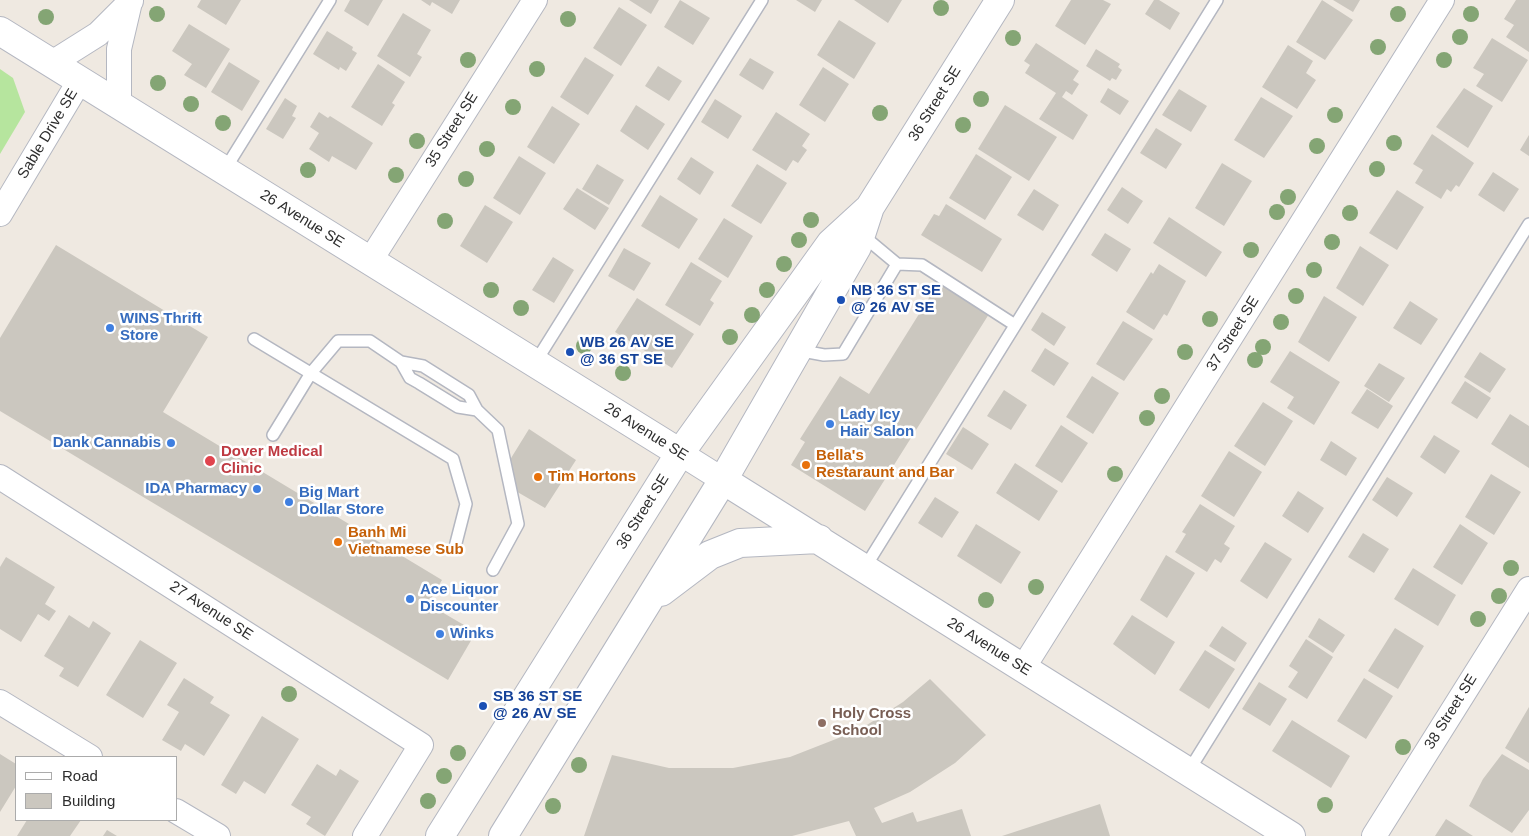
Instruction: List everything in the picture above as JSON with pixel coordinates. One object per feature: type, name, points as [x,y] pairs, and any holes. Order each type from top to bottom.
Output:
[{"type":"main road","name":"36 Street SE","points":[[503,836],[723,480],[857,247],[870,207],[1000,0]]},
{"type":"main road","name":"26 Avenue SE","points":[[0,31],[680,453]]},
{"type":"main road","name":"36 Street SE","points":[[440,836],[680,453],[831,243],[870,207]]},
{"type":"main road","name":"26 Avenue SE","points":[[723,480],[1291,836]]},
{"type":"main road","points":[[648,602],[710,555],[740,543],[819,539]]},
{"type":"street","name":"35 Street SE","points":[[370,261],[535,0]]},
{"type":"street","name":"37 Street SE","points":[[1024,668],[1442,0]]},
{"type":"street","points":[[52,63],[98,34],[131,1]]},
{"type":"street","points":[[119,106],[119,49],[131,1]]},
{"type":"street","name":"Sable Drive SE","points":[[0,214],[80,80]]},
{"type":"street","name":"26 Avenue SE","points":[[680,453],[723,480]]},
{"type":"street","name":"27 Avenue SE","points":[[0,476],[421,745],[365,836]]},
{"type":"street","name":"38 Street SE","points":[[1374,836],[1529,589]]},
{"type":"street","points":[[0,702],[88,756]]},
{"type":"street","points":[[178,812],[218,836]]},
{"type":"lane","points":[[224,171],[330,0]]},
{"type":"lane","points":[[535,363],[762,0]]},
{"type":"lane","points":[[864,569],[1217,0]]},
{"type":"lane","points":[[1188,772],[1529,224]]},
{"type":"lane","points":[[861,234],[897,264],[922,265],[1015,325]]},
{"type":"lane","points":[[798,350],[824,355],[843,354],[897,264]]},
{"type":"lane","points":[[254,339],[453,459],[466,504],[455,547]]},
{"type":"lane","points":[[273,435],[311,373],[338,341],[370,341],[401,362],[423,366],[469,395],[477,410],[498,430],[518,524],[493,570]]},
{"type":"lane","points":[[401,362],[410,378],[419,384],[458,407],[477,410]]},
{"type":"green space","points":[[0,69],[13,78],[25,112],[0,154]]},
{"type":"building","points":[[201,0],[241,0],[226,25],[197,7]]},
{"type":"building","points":[[350,0],[383,0],[368,26],[344,11]]},
{"type":"building","points":[[421,0],[460,0],[452,14],[432,2],[430,6]]},
{"type":"building","points":[[629,0],[659,0],[651,14]]},
{"type":"building","points":[[680,0],[710,18],[693,45],[664,27]]},
{"type":"building","points":[[796,0],[822,0],[815,12]]},
{"type":"building","points":[[854,0],[902,0],[888,23]]},
{"type":"building","points":[[1071,0],[1103,0],[1111,4],[1085,45],[1055,26]]},
{"type":"building","points":[[1154,0],[1159,0],[1180,13],[1170,30],[1145,14]]},
{"type":"building","points":[[1322,0],[1353,20],[1325,60],[1296,42]]},
{"type":"building","points":[[1333,0],[1360,0],[1353,12]]},
{"type":"building","points":[[1516,0],[1529,0],[1529,52],[1506,37],[1514,25],[1504,19]]},
{"type":"building","points":[[619,7],[647,25],[621,66],[593,48]]},
{"type":"building","points":[[403,13],[431,30],[417,54],[422,57],[410,77],[377,56]]},
{"type":"building","points":[[839,20],[876,43],[854,79],[817,55]]},
{"type":"building","points":[[189,24],[230,49],[206,88],[184,75],[192,64],[172,51]]},
{"type":"building","points":[[327,31],[353,47],[352,50],[357,53],[346,71],[340,67],[339,70],[313,54]]},
{"type":"building","points":[[1492,38],[1528,60],[1502,102],[1476,86],[1484,74],[1473,68]]},
{"type":"building","points":[[1036,43],[1079,71],[1073,80],[1079,84],[1072,95],[1066,91],[1062,97],[1088,115],[1073,140],[1039,119],[1056,93],[1025,73],[1030,65],[1024,61]]},
{"type":"building","points":[[1288,45],[1313,61],[1306,73],[1316,80],[1297,109],[1262,87]]},
{"type":"building","points":[[1096,49],[1120,64],[1118,67],[1122,70],[1116,80],[1112,78],[1110,81],[1086,66]]},
{"type":"building","points":[[585,57],[614,75],[588,115],[560,97]]},
{"type":"building","points":[[750,58],[774,72],[763,90],[739,75]]},
{"type":"building","points":[[229,62],[260,81],[242,111],[211,92]]},
{"type":"building","points":[[378,64],[405,82],[392,103],[395,105],[382,126],[351,107]]},
{"type":"building","points":[[658,66],[682,81],[669,101],[645,86]]},
{"type":"building","points":[[823,67],[849,84],[825,122],[799,105]]},
{"type":"building","points":[[1108,88],[1129,101],[1120,115],[1100,102]]},
{"type":"building","points":[[1464,88],[1493,106],[1468,148],[1436,127]]},
{"type":"building","points":[[1179,89],[1207,106],[1191,132],[1162,115]]},
{"type":"building","points":[[1261,97],[1293,116],[1264,158],[1234,140]]},
{"type":"building","points":[[285,98],[297,106],[292,116],[296,118],[283,139],[266,129]]},
{"type":"building","points":[[715,99],[742,116],[728,139],[701,122]]},
{"type":"building","points":[[636,105],[665,124],[648,150],[620,131]]},
{"type":"building","points":[[1005,105],[1057,137],[1029,181],[978,149]]},
{"type":"building","points":[[552,106],[580,124],[554,164],[527,147]]},
{"type":"building","points":[[319,112],[328,118],[330,116],[373,143],[356,170],[332,156],[329,162],[309,149],[319,133],[310,127]]},
{"type":"building","points":[[776,112],[810,134],[802,146],[807,150],[798,163],[793,160],[786,171],[752,150]]},
{"type":"building","points":[[1156,128],[1182,144],[1166,169],[1140,153]]},
{"type":"building","points":[[1432,134],[1474,163],[1459,187],[1456,185],[1451,192],[1447,189],[1441,199],[1415,183],[1423,170],[1413,164]]},
{"type":"building","points":[[1529,135],[1529,156],[1520,150]]},
{"type":"building","points":[[976,154],[1012,177],[985,220],[949,198]]},
{"type":"building","points":[[519,156],[546,173],[520,215],[493,198]]},
{"type":"building","points":[[691,157],[714,172],[700,195],[677,179]]},
{"type":"building","points":[[1222,163],[1252,181],[1224,226],[1195,208]]},
{"type":"building","points":[[597,164],[624,180],[609,205],[582,189]]},
{"type":"building","points":[[757,164],[787,183],[761,224],[731,206]]},
{"type":"building","points":[[1493,172],[1519,189],[1504,212],[1478,195]]},
{"type":"building","points":[[1122,187],[1143,201],[1128,224],[1107,210]]},
{"type":"building","points":[[577,188],[609,208],[595,230],[563,209]]},
{"type":"building","points":[[1034,189],[1059,205],[1043,231],[1017,215]]},
{"type":"building","points":[[1397,190],[1424,207],[1397,250],[1369,233]]},
{"type":"building","points":[[660,195],[698,219],[679,249],[641,226]]},
{"type":"building","points":[[946,204],[1002,239],[982,272],[921,235],[934,214],[939,216]]},
{"type":"building","points":[[485,205],[513,222],[487,263],[460,246]]},
{"type":"building","points":[[1169,217],[1222,252],[1206,277],[1153,243]]},
{"type":"building","points":[[724,218],[753,236],[728,278],[698,259]]},
{"type":"building","points":[[1105,233],[1131,249],[1117,272],[1091,255]]},
{"type":"building","points":[[56,245],[208,337],[163,412],[442,580],[428,604],[476,632],[448,680],[0,411],[0,338]]},
{"type":"building","points":[[1360,246],[1389,265],[1363,306],[1336,288]]},
{"type":"building","points":[[624,248],[651,263],[634,291],[608,276]]},
{"type":"building","points":[[553,257],[574,270],[554,303],[532,290]]},
{"type":"building","points":[[691,262],[722,281],[710,300],[714,303],[700,326],[665,305]]},
{"type":"building","points":[[1159,264],[1186,281],[1167,316],[1164,314],[1154,330],[1126,312],[1151,272],[1153,274]]},
{"type":"building","points":[[939,282],[989,314],[865,511],[791,465],[805,442],[800,439],[840,376],[869,394]]},
{"type":"building","points":[[1324,296],[1357,317],[1329,362],[1298,342]]},
{"type":"building","points":[[637,298],[694,334],[672,368],[615,332]]},
{"type":"building","points":[[1410,301],[1438,319],[1421,345],[1393,328]]},
{"type":"building","points":[[1042,312],[1066,327],[1054,346],[1031,330]]},
{"type":"building","points":[[1123,321],[1153,339],[1124,381],[1096,364]]},
{"type":"building","points":[[1045,348],[1069,363],[1054,386],[1031,371]]},
{"type":"building","points":[[1290,351],[1340,382],[1314,425],[1287,408],[1294,397],[1270,382]]},
{"type":"building","points":[[1480,352],[1506,369],[1490,393],[1464,377]]},
{"type":"building","points":[[1379,363],[1405,378],[1389,402],[1364,386]]},
{"type":"building","points":[[1092,376],[1119,393],[1093,434],[1066,417]]},
{"type":"building","points":[[1465,381],[1491,398],[1477,419],[1451,403]]},
{"type":"building","points":[[1367,389],[1393,406],[1378,429],[1351,413]]},
{"type":"building","points":[[1004,390],[1027,405],[1011,430],[987,416]]},
{"type":"building","points":[[1263,402],[1293,421],[1265,466],[1234,446]]},
{"type":"building","points":[[1510,414],[1529,426],[1529,468],[1491,444]]},
{"type":"building","points":[[1061,425],[1088,443],[1062,483],[1035,466]]},
{"type":"building","points":[[963,427],[989,444],[972,470],[946,454]]},
{"type":"building","name":"Tim Hortons","points":[[529,429],[576,460],[545,508],[514,490],[508,463]]},
{"type":"building","points":[[1434,435],[1460,451],[1445,474],[1420,457]]},
{"type":"building","points":[[1331,441],[1357,458],[1346,476],[1320,460]]},
{"type":"building","points":[[1229,451],[1262,472],[1234,517],[1201,496]]},
{"type":"building","points":[[1015,463],[1058,491],[1039,521],[996,493]]},
{"type":"building","points":[[1491,474],[1521,492],[1494,535],[1465,517]]},
{"type":"building","points":[[1387,477],[1413,493],[1397,517],[1372,500]]},
{"type":"building","points":[[1298,491],[1324,508],[1308,533],[1282,516]]},
{"type":"building","points":[[935,497],[959,512],[942,538],[918,523]]},
{"type":"building","points":[[1200,504],[1235,526],[1224,544],[1230,548],[1221,563],[1215,559],[1207,572],[1175,552],[1186,534],[1182,532]]},
{"type":"building","points":[[976,524],[1021,552],[1001,584],[957,556]]},
{"type":"building","points":[[1460,524],[1488,543],[1462,585],[1433,567]]},
{"type":"building","points":[[1363,533],[1389,549],[1374,573],[1348,557]]},
{"type":"building","points":[[1265,542],[1292,559],[1267,599],[1240,581]]},
{"type":"building","points":[[1166,555],[1195,573],[1167,618],[1140,600]]},
{"type":"building","points":[[6,557],[55,587],[45,604],[56,611],[49,621],[38,614],[21,642],[0,629],[0,567]]},
{"type":"building","points":[[1413,568],[1456,595],[1438,626],[1394,599]]},
{"type":"building","points":[[69,615],[89,628],[93,621],[111,633],[78,687],[59,676],[64,668],[44,656]]},
{"type":"building","points":[[1132,615],[1175,642],[1155,675],[1113,644]]},
{"type":"building","points":[[1319,618],[1345,635],[1333,653],[1308,637]]},
{"type":"building","points":[[1222,626],[1247,643],[1235,662],[1209,646]]},
{"type":"building","points":[[1395,628],[1424,646],[1398,689],[1368,671]]},
{"type":"building","points":[[1306,639],[1333,657],[1307,699],[1288,687],[1298,672],[1289,666]]},
{"type":"building","points":[[140,640],[177,663],[143,718],[106,695]]},
{"type":"building","points":[[1205,650],[1235,669],[1209,709],[1179,690]]},
{"type":"building","points":[[184,678],[214,697],[210,703],[230,715],[204,756],[185,744],[181,751],[162,740],[179,712],[167,705]]},
{"type":"building","points":[[1364,678],[1393,696],[1366,739],[1337,721]]},
{"type":"building","points":[[930,679],[986,735],[955,763],[910,792],[874,808],[882,823],[913,812],[917,822],[962,809],[971,836],[856,836],[849,821],[792,836],[584,836],[612,755],[669,768],[733,768],[790,757],[859,730],[903,702]]},
{"type":"building","points":[[1259,682],[1287,699],[1270,726],[1242,709]]},
{"type":"building","points":[[1529,707],[1529,763],[1505,748]]},
{"type":"building","points":[[262,716],[299,739],[265,794],[244,781],[236,794],[221,785]]},
{"type":"building","points":[[1292,720],[1350,756],[1331,788],[1272,751]]},
{"type":"building","points":[[0,754],[15,763],[15,788],[0,812]]},
{"type":"building","points":[[1502,754],[1529,770],[1529,810],[1512,833],[1469,806],[1483,779]]},
{"type":"building","points":[[317,764],[336,776],[340,769],[359,781],[325,836],[306,824],[311,817],[291,805]]},
{"type":"building","points":[[1100,804],[1110,836],[1002,836]]},
{"type":"building","points":[[1446,819],[1473,836],[1435,836]]},
{"type":"building","points":[[26,821],[80,821],[70,836],[17,836]]},
{"type":"building","points":[[107,830],[117,836],[103,836]]},
{"type":"place","name":"NB 36 ST SE @ 26 AV SE","points":[[841,300]]},
{"type":"place","name":"WINS Thrift Store","points":[[110,328]]},
{"type":"place","name":"WB 26 AV SE @ 36 ST SE","points":[[570,352]]},
{"type":"place","name":"Lady Icy Hair Salon","points":[[830,424]]},
{"type":"place","name":"Dank Cannabis","points":[[171,443]]},
{"type":"place","name":"Dover Medical Clinic","points":[[210,461]]},
{"type":"place","name":"Bella's Restaraunt and Bar","points":[[806,465]]},
{"type":"place","name":"Tim Hortons","points":[[538,477]]},
{"type":"place","name":"IDA Pharmacy","points":[[257,489]]},
{"type":"place","name":"Big Mart Dollar Store","points":[[289,502]]},
{"type":"place","name":"Banh Mi Vietnamese Sub","points":[[338,542]]},
{"type":"place","name":"Ace Liquor Discounter","points":[[410,599]]},
{"type":"place","name":"Winks","points":[[440,634]]},
{"type":"place","name":"SB 36 ST SE @ 26 AV SE","points":[[483,706]]},
{"type":"place","name":"Holy Cross School","points":[[822,723]]}]
